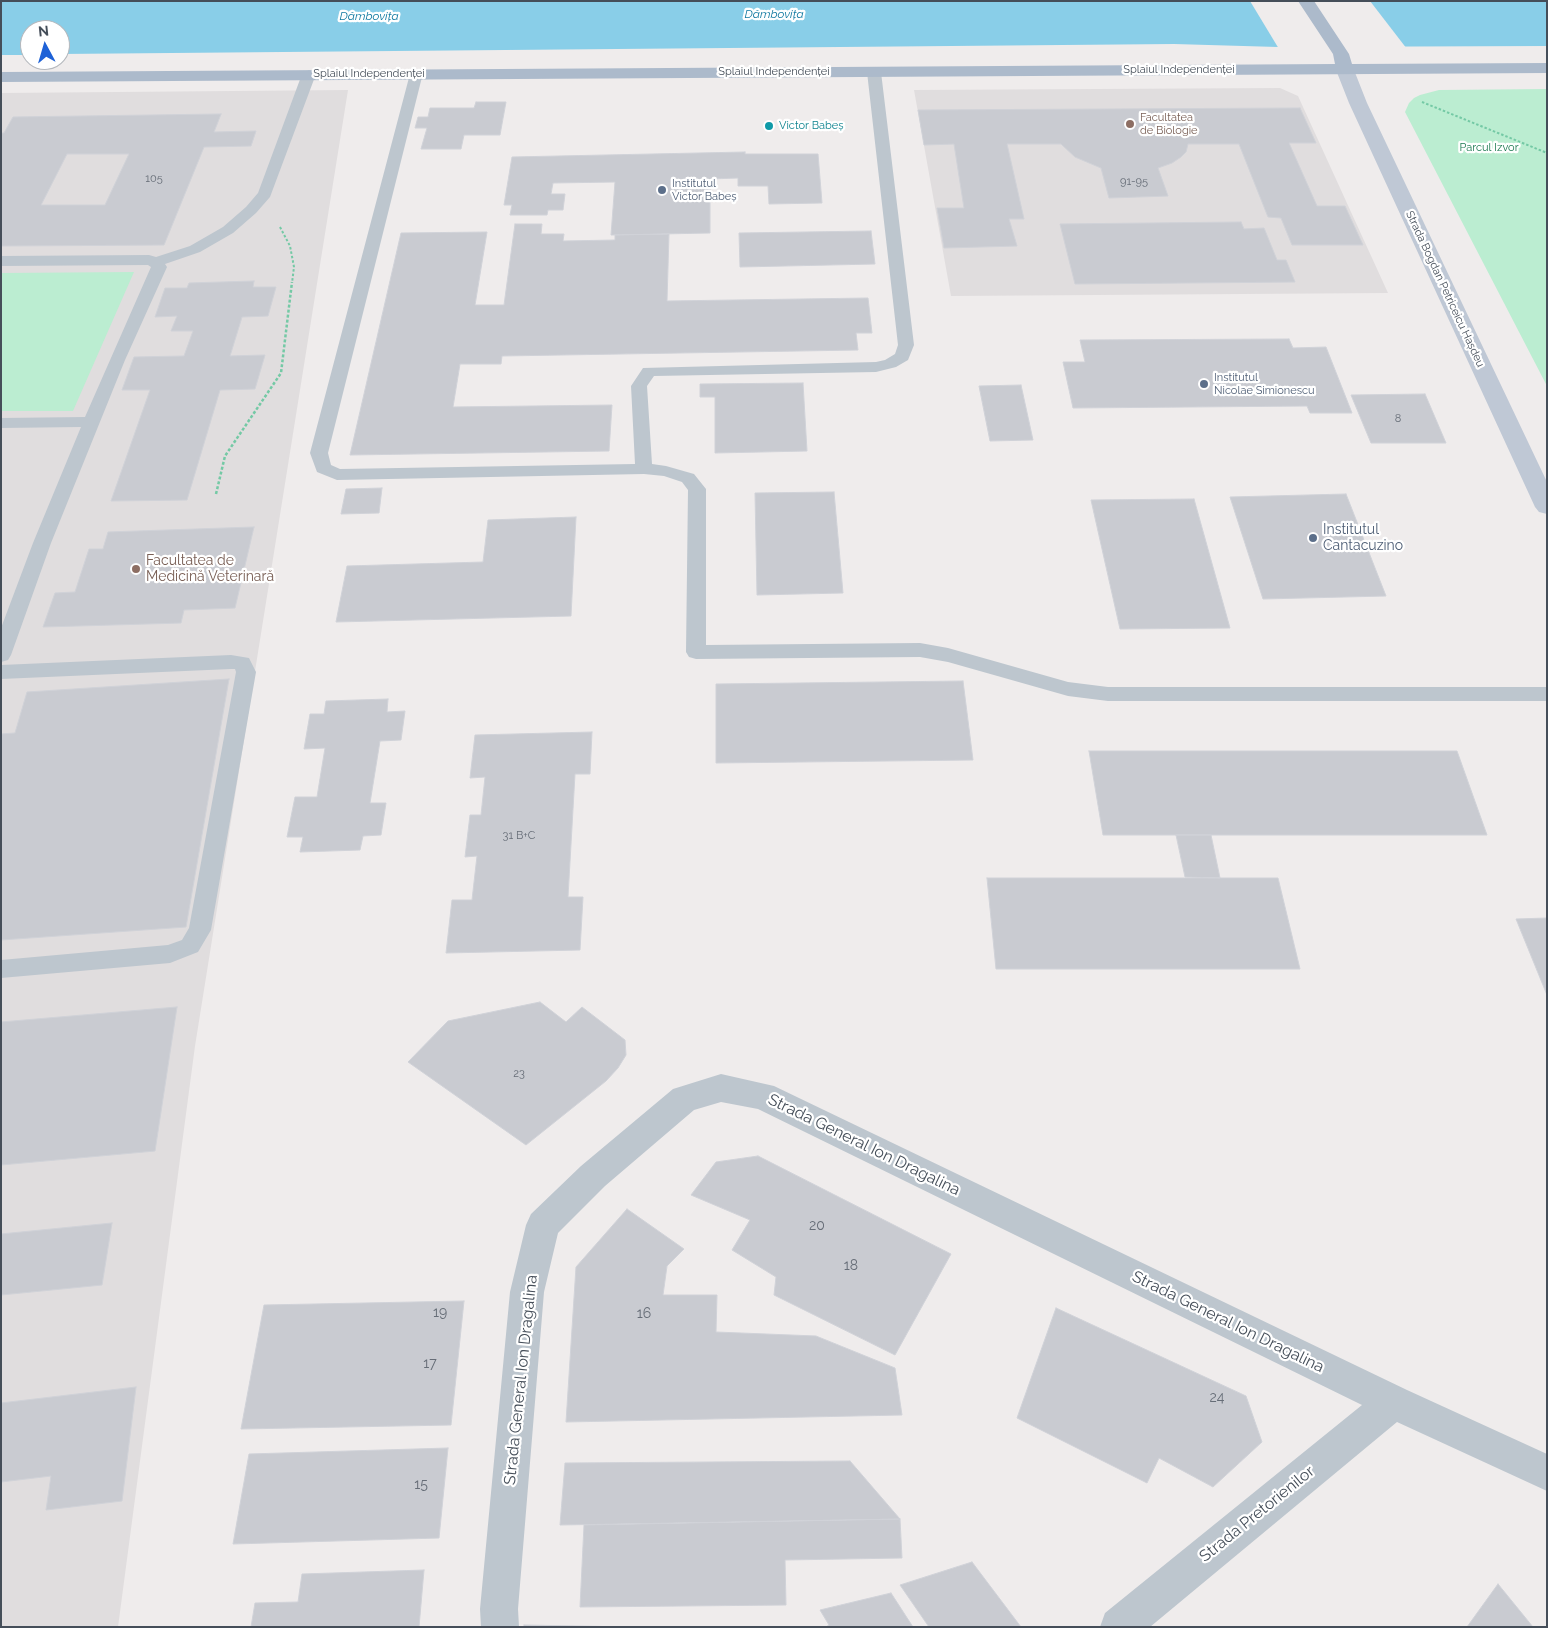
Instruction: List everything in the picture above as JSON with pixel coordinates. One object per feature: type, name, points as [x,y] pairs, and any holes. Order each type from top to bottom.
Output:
[{"type":"main road","points":[[1306,1],[1339,51],[1345,70]]},
{"type":"main road","name":"Splaiul Independenței","points":[[1,77],[1547,68]]},
{"type":"main road","name":"Strada Bogdan Petriceicu Hașdeu","points":[[1345,70],[1358,103],[1547,507]]},
{"type":"street","name":"Strada General Ion Dragalina","points":[[500,1627],[499,1609],[528,1292],[543,1225],[593,1176],[684,1099],[721,1088],[763,1096],[1394,1402],[1547,1473]]},
{"type":"street","name":"Strada Pretorienilor","points":[[1119,1627],[1394,1402]]},
{"type":"lane","points":[[644,469],[639,386],[649,371],[876,367],[890,364],[902,357],[906,345],[874,72]]},
{"type":"lane","points":[[1,261],[149,260],[156,262],[196,249],[220,235],[241,219],[265,194],[309,74]]},
{"type":"lane","points":[[416,74],[319,453],[324,468],[337,475],[644,469],[666,471],[688,478],[697,489],[696,652],[920,650],[948,655],[1068,689],[1108,694],[1547,694]]},
{"type":"lane","points":[[1,655],[42,543],[91,422],[159,267],[156,262]]},
{"type":"lane","points":[[1,423],[91,422]]},
{"type":"lane","points":[[1,672],[231,662],[242,663],[246,672],[200,930],[190,946],[170,954],[1,969]]},
{"type":"path","points":[[1414,99],[1547,152]]},
{"type":"path","points":[[216,494],[225,456],[281,373],[294,267],[284,232],[275,220],[265,194]]},
{"type":"shaded area","points":[[1280,88],[1298,96],[1388,293],[951,296],[914,90]]},
{"type":"shaded area","name":"Facultatea de Medicină Veterinară","points":[[348,90],[195,1046],[118,1627],[1,1627],[1,93]]},
{"type":"green space","name":"Parcul Izvor","points":[[1547,89],[1547,386],[1405,112],[1409,103],[1414,98],[1439,90]]},
{"type":"green space","points":[[134,272],[73,411],[1,411],[1,273]]},
{"type":"water","name":"Dâmbovița","points":[[1,1],[1547,1],[1547,46],[1278,47],[1174,44],[70,54],[70,20],[20,20],[20,55],[1,55]]},
{"type":"pier","points":[[1250,1],[1370,1],[1407,49],[1279,49]]},
{"type":"building","points":[[476,102],[506,102],[500,135],[464,135],[461,149],[421,149],[427,128],[415,128],[418,117],[428,117],[430,108],[474,108]]},
{"type":"building","name":"Facultatea de Biologie","points":[[1300,108],[1316,143],[1289,143],[1317,206],[1345,206],[1363,245],[1292,245],[1281,218],[1268,217],[1239,144],[1188,144],[1186,152],[1181,157],[1172,163],[1158,168],[1168,196],[1109,198],[1101,168],[1075,157],[1061,144],[1007,144],[1024,219],[1009,219],[1017,246],[944,248],[937,208],[964,208],[954,144],[924,145],[918,110]]},
{"type":"building","points":[[221,114],[214,132],[256,131],[251,146],[204,147],[164,245],[1,246],[1,133],[4,133],[13,117]],"holes":[[[67,154],[129,154],[105,205],[41,205]]]},
{"type":"building","name":"Institutul Victor Babeș","points":[[745,152],[745,154],[818,154],[822,203],[769,204],[768,186],[738,186],[738,178],[710,179],[710,233],[611,235],[615,182],[553,183],[551,194],[565,194],[563,210],[548,210],[547,215],[510,215],[512,205],[504,205],[512,157]]},
{"type":"building","points":[[1241,222],[1244,229],[1264,228],[1277,260],[1286,260],[1295,282],[1075,284],[1060,224]]},
{"type":"building","points":[[515,224],[542,224],[541,234],[564,234],[563,241],[615,240],[615,235],[669,234],[667,301],[868,298],[872,333],[856,333],[858,350],[502,356],[501,364],[460,364],[453,407],[612,405],[609,451],[350,455],[401,233],[487,232],[475,305],[504,305]]},
{"type":"building","points":[[871,231],[875,264],[740,267],[739,233]]},
{"type":"building","points":[[254,281],[253,287],[276,287],[268,316],[242,317],[230,356],[265,355],[255,389],[220,390],[187,500],[111,501],[150,390],[122,390],[134,357],[184,356],[193,331],[171,331],[177,316],[155,317],[165,288],[187,288],[189,283]]},
{"type":"building","name":"Institutul Nicolae Simionescu","points":[[1289,339],[1293,348],[1326,347],[1352,413],[1310,413],[1307,406],[1073,408],[1063,362],[1085,362],[1080,340]]},
{"type":"building","points":[[803,383],[807,451],[715,453],[715,397],[700,397],[700,384]]},
{"type":"building","points":[[1021,385],[1033,440],[990,441],[979,386]]},
{"type":"building","points":[[1425,394],[1446,443],[1371,443],[1351,395]]},
{"type":"building","points":[[382,488],[379,513],[341,514],[346,489]]},
{"type":"building","points":[[834,492],[843,593],[757,595],[755,493]]},
{"type":"building","points":[[1346,494],[1386,596],[1263,599],[1230,497]]},
{"type":"building","points":[[1194,499],[1230,628],[1120,629],[1091,500]]},
{"type":"building","points":[[576,517],[571,616],[336,622],[347,566],[483,562],[488,520]]},
{"type":"building","points":[[254,527],[235,608],[184,610],[181,623],[43,627],[55,593],[75,592],[89,549],[103,549],[108,532]]},
{"type":"building","points":[[229,679],[186,927],[1,940],[1,734],[15,733],[27,692]]},
{"type":"building","points":[[963,681],[973,760],[716,763],[716,684]]},
{"type":"building","points":[[388,699],[387,712],[405,711],[401,740],[380,741],[370,803],[386,803],[381,835],[363,836],[360,850],[300,852],[303,837],[287,837],[295,797],[317,797],[325,748],[304,749],[310,714],[324,714],[326,701]]},
{"type":"building","points":[[592,732],[590,774],[575,774],[568,897],[583,897],[580,950],[446,953],[452,900],[472,900],[477,856],[465,857],[470,815],[481,815],[485,777],[470,778],[475,735]]},
{"type":"building","points":[[1089,751],[1457,751],[1487,835],[1103,835]]},
{"type":"building","points":[[1176,835],[1211,835],[1220,878],[1185,877]]},
{"type":"building","points":[[987,878],[1278,878],[1300,969],[996,969]]},
{"type":"building","points":[[1547,918],[1547,995],[1516,919]]},
{"type":"building","points":[[540,1002],[566,1022],[582,1007],[625,1040],[626,1055],[618,1068],[606,1081],[526,1145],[408,1062],[448,1021]]},
{"type":"building","points":[[177,1007],[155,1151],[1,1165],[1,1022]]},
{"type":"building","points":[[758,1156],[951,1254],[895,1355],[774,1295],[776,1277],[732,1250],[750,1220],[691,1195],[716,1162]]},
{"type":"building","points":[[627,1209],[684,1249],[667,1266],[663,1295],[717,1295],[716,1332],[816,1336],[895,1368],[902,1415],[566,1422],[576,1267]]},
{"type":"building","points":[[112,1223],[102,1285],[1,1295],[1,1234]]},
{"type":"building","points":[[464,1301],[451,1425],[241,1429],[264,1305]]},
{"type":"building","points":[[1056,1308],[1246,1396],[1262,1442],[1213,1487],[1159,1458],[1147,1483],[1017,1418]]},
{"type":"building","points":[[136,1387],[122,1501],[46,1510],[51,1476],[1,1482],[1,1403]]},
{"type":"building","points":[[448,1448],[439,1538],[233,1544],[249,1454]]},
{"type":"building","points":[[850,1461],[900,1519],[560,1525],[565,1463]]},
{"type":"building","points":[[900,1519],[902,1558],[785,1560],[786,1605],[580,1607],[584,1525]]},
{"type":"building","points":[[972,1562],[1021,1627],[929,1627],[900,1585]]},
{"type":"building","points":[[424,1570],[419,1627],[251,1627],[255,1603],[298,1602],[302,1574]]},
{"type":"building","points":[[1498,1584],[1533,1627],[1467,1627]]},
{"type":"building","points":[[891,1593],[913,1627],[826,1627],[829,1625],[820,1610]]},
{"type":"building","points":[[524,1625],[630,1627],[524,1627]]},
{"type":"place","name":"Facultatea de Biologie","points":[[1130,124]]},
{"type":"place","name":"Victor Babeș","points":[[769,126]]},
{"type":"place","name":"Institutul Victor Babeș","points":[[662,190]]},
{"type":"place","name":"Institutul Nicolae Simionescu","points":[[1204,384]]},
{"type":"place","name":"Institutul Cantacuzino","points":[[1313,538]]},
{"type":"place","name":"Facultatea de Medicină Veterinară","points":[[136,569]]}]
